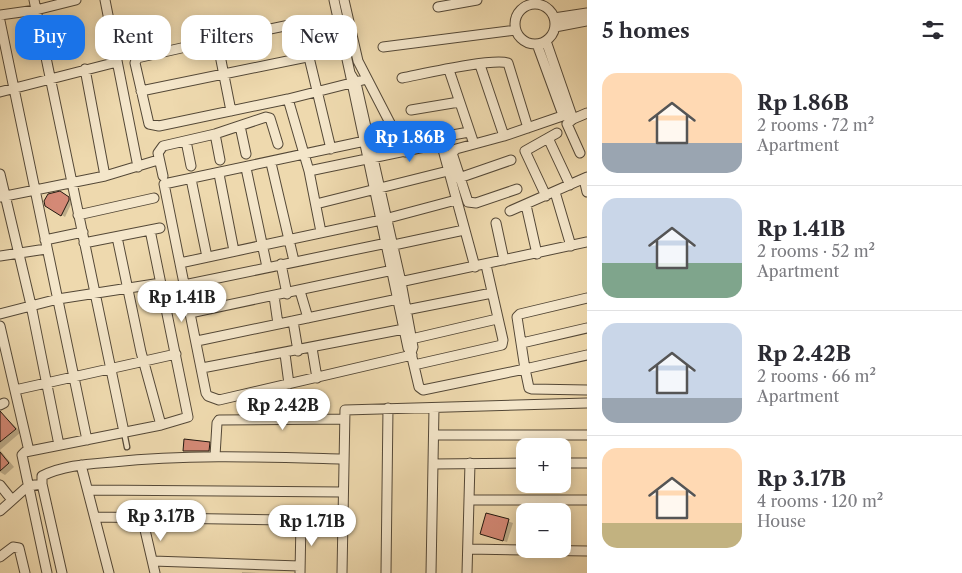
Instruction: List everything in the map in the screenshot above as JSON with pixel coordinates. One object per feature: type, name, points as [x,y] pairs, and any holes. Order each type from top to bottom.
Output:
[{"type":"street","points":[[34,0],[124,432]]},
{"type":"street","points":[[0,15],[36,10],[76,0]]},
{"type":"street","points":[[105,0],[138,167]]},
{"type":"street","points":[[334,0],[348,69],[371,159],[393,270],[398,282],[398,299],[404,311],[404,329],[409,339]]},
{"type":"street","points":[[344,0],[358,61],[405,152]]},
{"type":"street","points":[[438,7],[477,0]]},
{"type":"street","points":[[527,3],[541,5],[549,9],[554,22],[552,34],[541,42],[524,41],[516,30],[515,22],[518,14],[527,3]]},
{"type":"street","points":[[554,22],[587,12]]},
{"type":"street","points":[[0,21],[88,440]]},
{"type":"street","points":[[554,22],[587,21]]},
{"type":"street","points":[[383,48],[516,30]]},
{"type":"street","points":[[541,42],[569,115],[567,124],[580,153]]},
{"type":"street","points":[[181,48],[137,58],[135,63],[147,122],[156,126],[288,99],[367,79]]},
{"type":"street","points":[[221,60],[231,111]]},
{"type":"street","points":[[141,91],[294,60]]},
{"type":"street","points":[[309,60],[331,149]]},
{"type":"street","points":[[348,69],[358,61]]},
{"type":"street","points":[[0,92],[117,62]]},
{"type":"street","points":[[402,78],[501,62],[508,63],[528,128]]},
{"type":"street","points":[[480,65],[504,136]]},
{"type":"street","points":[[85,69],[105,176]]},
{"type":"street","points":[[449,70],[474,144]]},
{"type":"street","points":[[353,84],[364,141],[371,159]]},
{"type":"street","points":[[288,99],[309,171],[321,232]]},
{"type":"street","points":[[411,110],[459,102]]},
{"type":"street","points":[[517,189],[472,203],[468,202],[452,153],[456,149],[569,115],[587,113]]},
{"type":"street","points":[[162,176],[158,153],[163,146],[215,134],[268,117],[278,144]]},
{"type":"street","points":[[240,126],[246,154]]},
{"type":"street","points":[[446,136],[469,132]]},
{"type":"street","points":[[215,134],[220,160]]},
{"type":"street","points":[[546,196],[525,152],[557,134]]},
{"type":"street","points":[[548,138],[570,184]]},
{"type":"street","points":[[186,141],[191,166]]},
{"type":"street","points":[[364,141],[219,174],[165,183],[163,186],[206,393],[208,396],[219,400],[412,354]]},
{"type":"street","points":[[309,171],[440,145],[443,147],[475,267]]},
{"type":"street","points":[[2,197],[105,176],[158,160]]},
{"type":"street","points":[[459,178],[510,160]]},
{"type":"street","points":[[271,163],[294,261]]},
{"type":"street","points":[[246,168],[267,267]]},
{"type":"street","points":[[316,204],[448,171]]},
{"type":"street","points":[[0,174],[2,197],[19,254],[59,445]]},
{"type":"street","points":[[219,174],[234,251]]},
{"type":"street","points":[[510,211],[585,178],[587,192]]},
{"type":"street","points":[[191,179],[207,257]]},
{"type":"street","points":[[555,192],[571,246]]},
{"type":"street","points":[[78,215],[154,198]]},
{"type":"street","points":[[180,263],[384,219],[456,200]]},
{"type":"street","points":[[526,205],[538,254]]},
{"type":"street","points":[[496,223],[504,260]]},
{"type":"street","points":[[84,244],[160,228]]},
{"type":"street","points":[[47,573],[22,455],[29,451],[161,425],[188,417],[150,230]]},
{"type":"street","points":[[184,285],[294,261],[464,230]]},
{"type":"street","points":[[0,256],[19,254],[82,232]]},
{"type":"street","points":[[117,237],[127,288],[161,425]]},
{"type":"street","points":[[398,282],[538,254],[587,242]]},
{"type":"street","points":[[389,245],[419,387],[423,390],[585,357]]},
{"type":"street","points":[[281,264],[287,294]]},
{"type":"street","points":[[414,365],[500,347],[503,340],[486,265]]},
{"type":"street","points":[[190,313],[287,294],[393,270]]},
{"type":"street","points":[[0,314],[58,299],[161,283]]},
{"type":"street","points":[[300,291],[308,318]]},
{"type":"street","points":[[404,311],[492,293]]},
{"type":"street","points":[[274,296],[278,324]]},
{"type":"street","points":[[587,298],[520,314],[517,317],[529,388],[587,390]]},
{"type":"street","points":[[196,341],[398,299]]},
{"type":"street","points":[[409,339],[497,319]]},
{"type":"street","points":[[293,321],[298,351]]},
{"type":"street","points":[[0,326],[29,451]]},
{"type":"street","points":[[522,342],[587,328]]},
{"type":"street","points":[[202,368],[285,354],[404,329]]},
{"type":"street","points":[[312,348],[316,378]]},
{"type":"street","points":[[15,390],[176,354]]},
{"type":"street","points":[[285,354],[289,384]]},
{"type":"street","points":[[342,573],[345,410],[349,408],[434,408],[587,403]]},
{"type":"street","points":[[386,573],[388,408]]},
{"type":"street","points":[[431,573],[434,408]]},
{"type":"street","points":[[215,456],[219,420],[344,418]]},
{"type":"street","points":[[434,435],[587,435]]},
{"type":"street","points":[[62,573],[42,484],[42,476],[52,471],[81,465],[157,458],[215,456],[343,459]]},
{"type":"street","points":[[467,573],[470,463]]},
{"type":"street","points":[[433,464],[516,463]]},
{"type":"street","points":[[571,463],[587,463]]},
{"type":"street","points":[[81,465],[90,490],[109,573]]},
{"type":"street","points":[[0,510],[28,486],[42,484]]},
{"type":"street","points":[[0,485],[12,500]]},
{"type":"street","points":[[90,490],[342,492]]},
{"type":"street","points":[[469,500],[587,500]]},
{"type":"street","points":[[96,517],[343,521]]},
{"type":"street","points":[[142,517],[155,573]]},
{"type":"street","points":[[153,561],[300,569],[300,520]]},
{"type":"street","points":[[0,557],[13,547],[19,548],[25,573]]},
{"type":"street","points":[[468,549],[587,550]]},
{"type":"lane","points":[[124,432],[127,447]]},
{"type":"building","points":[[60,191],[69,197],[61,216],[45,206],[44,201],[48,194]]},
{"type":"building","points":[[0,411],[16,429],[0,442]]},
{"type":"building","points":[[184,439],[210,442],[209,451],[183,451]]},
{"type":"building","points":[[0,452],[9,463],[0,471]]},
{"type":"building","points":[[486,513],[509,519],[503,541],[480,534]]}]
